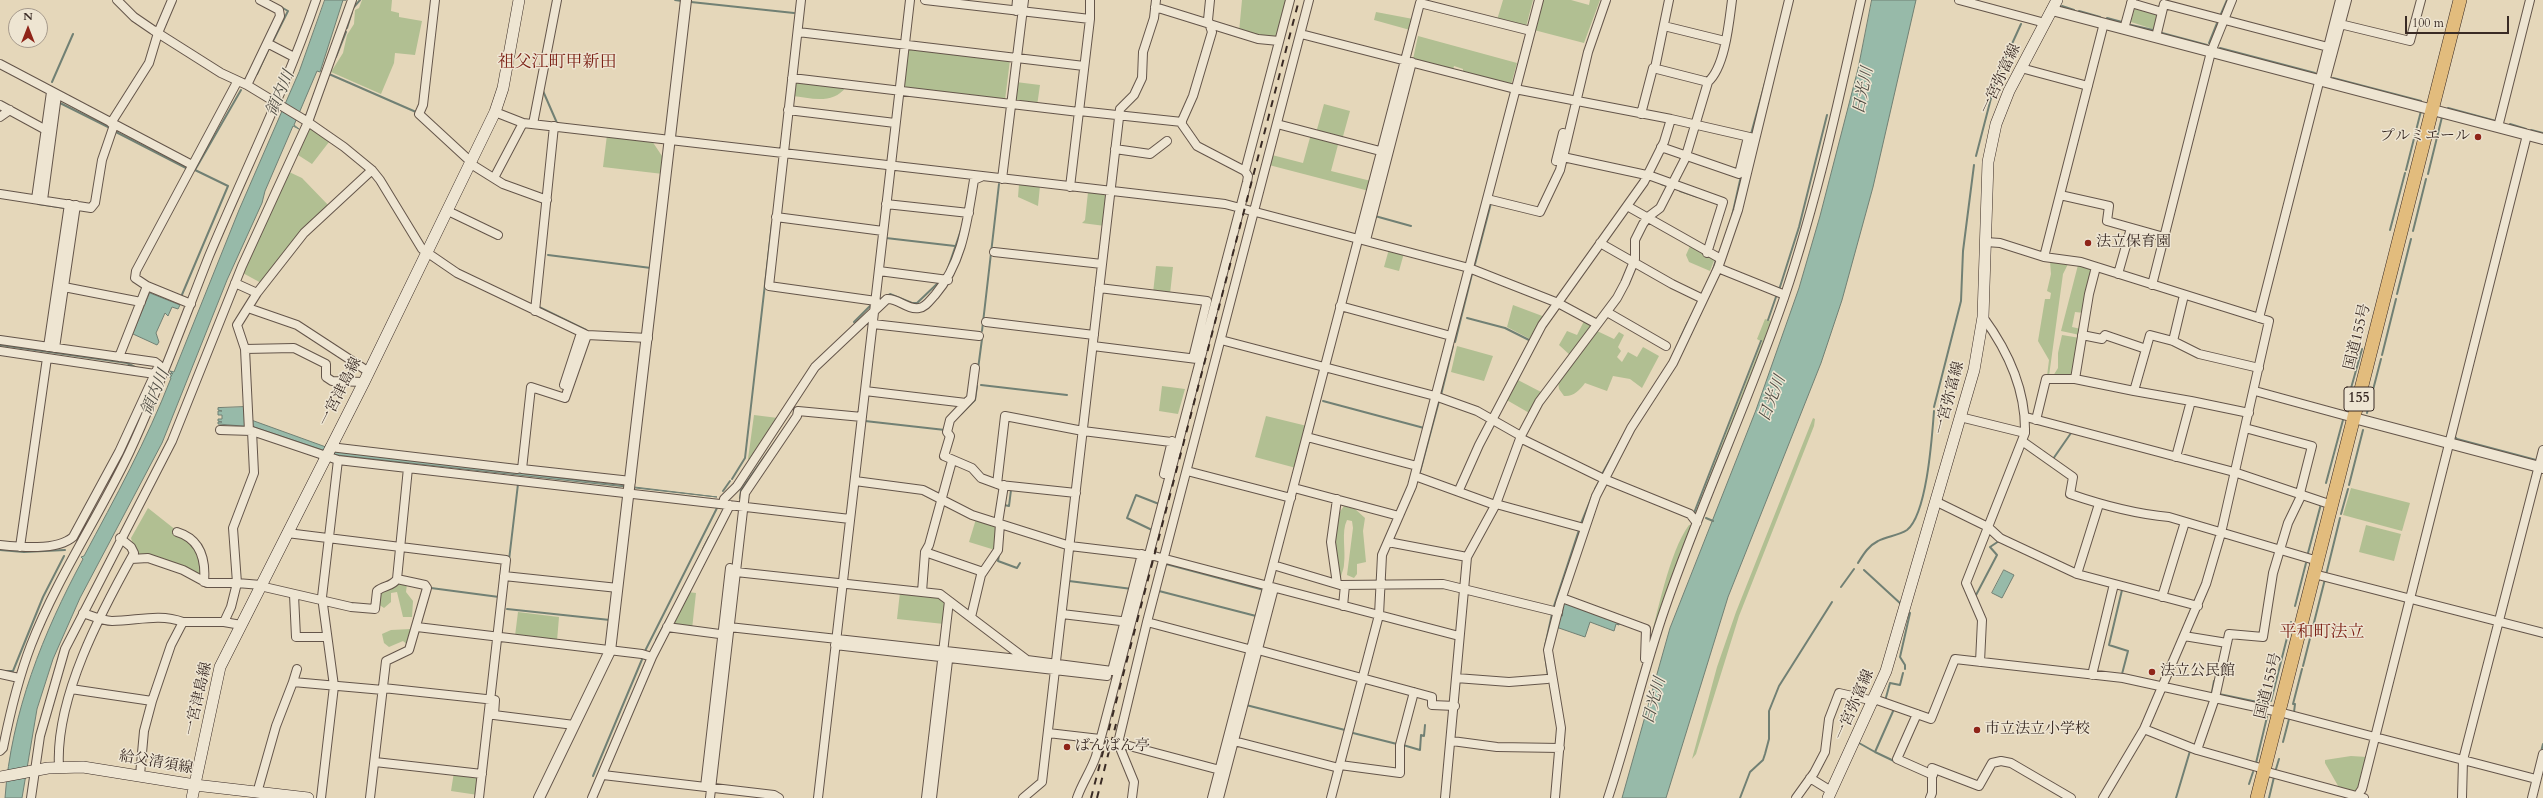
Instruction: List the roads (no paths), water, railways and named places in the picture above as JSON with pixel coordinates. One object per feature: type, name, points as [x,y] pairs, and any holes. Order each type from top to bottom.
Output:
[{"type":"highway","name":"国道155号","points":[[2257,798],[2460,0]]},
{"type":"main road","name":"一宮津島線","points":[[192,798],[220,667],[428,253],[495,112],[503,88],[519,0]]},
{"type":"main road","name":"一宮弥富線","points":[[1830,795],[1889,664],[1937,502],[1978,350],[1983,317],[1990,151],[2001,110],[2021,68],[2046,24],[2054,5]]},
{"type":"main road","name":"給父清須線","points":[[0,777],[59,767],[97,768],[256,794],[308,798]]},
{"type":"street","points":[[116,0],[134,17],[158,33],[237,82],[247,85],[307,121],[372,170],[422,249],[457,273],[584,334],[648,338]]},
{"type":"street","points":[[0,194],[92,208],[95,203],[102,160],[113,124],[149,63],[158,33],[172,0]]},
{"type":"street","points":[[247,85],[280,16],[279,10],[260,0]]},
{"type":"street","points":[[0,751],[3,748],[19,678],[50,603],[128,454],[210,256],[276,103],[316,0]]},
{"type":"street","points":[[31,798],[33,771],[40,736],[57,670],[82,613],[167,451],[236,283],[307,121],[352,0]]},
{"type":"street","points":[[435,0],[423,105],[419,114],[471,163],[494,178],[547,200]]},
{"type":"street","points":[[533,124],[557,0]]},
{"type":"street","points":[[539,798],[610,651],[648,338],[686,0]]},
{"type":"street","points":[[801,0],[769,286],[876,301]]},
{"type":"street","points":[[818,798],[910,0]]},
{"type":"street","points":[[925,0],[1090,19]]},
{"type":"street","points":[[1017,0],[1020,12]]},
{"type":"street","points":[[1002,179],[1012,105],[1020,12],[1024,0]]},
{"type":"street","points":[[1070,187],[1090,19],[1090,0]]},
{"type":"street","points":[[1182,122],[1192,96],[1212,32],[1210,24],[1210,0]]},
{"type":"street","points":[[1245,171],[1290,0]]},
{"type":"street","points":[[1132,798],[1134,782],[1118,743],[1147,622],[1309,0]]},
{"type":"street","points":[[1331,798],[1379,615],[1382,555],[1399,516],[1417,466],[1539,0]]},
{"type":"street","points":[[1487,199],[1540,212],[1560,170],[1559,159],[1574,101],[1588,52],[1606,0]]},
{"type":"street","points":[[1641,114],[1653,68],[1655,68],[1669,0]]},
{"type":"street","points":[[1445,798],[1452,741],[1458,636],[1466,558],[1495,504],[1521,437],[1539,402],[1617,298],[1634,263],[1635,240],[1648,217],[1660,208],[1686,156],[1708,82],[1716,75],[1725,41],[1732,0]]},
{"type":"street","points":[[1661,147],[1740,174],[1789,0]]},
{"type":"street","points":[[1608,798],[1646,662],[1697,523],[1747,399],[1785,295],[1813,204],[1861,0]]},
{"type":"street","points":[[1959,0],[1978,3],[2046,24]]},
{"type":"street","points":[[2152,285],[2211,52],[2232,0]]},
{"type":"street","points":[[2322,81],[2328,47],[2340,0]]},
{"type":"street","points":[[2259,318],[2322,81],[2346,0]]},
{"type":"street","points":[[2340,24],[2410,41],[2421,0]]},
{"type":"street","points":[[2498,127],[2530,0]]},
{"type":"street","points":[[2124,29],[2132,2],[2162,12]]},
{"type":"street","points":[[1219,798],[1231,740],[1256,650],[1271,587],[1273,565],[1340,306],[1362,239],[1408,62],[1420,3],[1531,31]]},
{"type":"street","points":[[1023,798],[1042,782],[1119,115],[1120,109],[1134,95],[1142,78],[1144,52],[1154,18],[1155,4],[1210,24],[1258,39],[1279,41]]},
{"type":"street","points":[[2156,37],[2164,4],[2328,47]]},
{"type":"street","points":[[2054,5],[2104,24],[2543,139]]},
{"type":"street","points":[[2044,257],[2104,24]]},
{"type":"street","points":[[1664,26],[1725,41]]},
{"type":"street","points":[[798,32],[1084,66]]},
{"type":"street","points":[[1301,34],[1515,89],[1671,119],[1751,137]]},
{"type":"street","points":[[267,43],[294,57]]},
{"type":"street","points":[[1362,239],[1380,151],[1408,62]]},
{"type":"street","points":[[0,64],[54,94],[192,165]]},
{"type":"street","points":[[1655,68],[1708,82]]},
{"type":"street","points":[[2021,68],[2088,86]]},
{"type":"street","points":[[792,78],[1012,105],[1182,122]]},
{"type":"street","points":[[191,304],[147,286],[135,278],[136,271],[237,82]]},
{"type":"street","points":[[39,200],[46,130],[54,94]]},
{"type":"street","points":[[39,200],[54,94]]},
{"type":"street","points":[[0,105],[46,130]]},
{"type":"street","points":[[0,117],[10,110]]},
{"type":"street","points":[[788,110],[895,123]]},
{"type":"street","points":[[495,112],[523,123],[1240,207],[1469,268],[1558,303],[1597,324]]},
{"type":"street","points":[[1459,490],[1492,420],[1542,325],[1647,177],[1661,147],[1671,119]]},
{"type":"street","points":[[1077,798],[1082,781],[1093,764],[1100,739],[1197,359],[1248,176],[1245,171],[1197,146],[1182,122]]},
{"type":"street","points":[[494,178],[523,123]]},
{"type":"street","points":[[1277,124],[1380,151]]},
{"type":"street","points":[[535,311],[554,126]]},
{"type":"street","points":[[2144,729],[2197,750],[2359,797],[2527,135]]},
{"type":"street","points":[[1555,798],[1560,714],[1548,650],[1555,611],[1562,598],[1581,527],[1602,478],[1630,428],[1673,363],[1701,297],[1718,268],[1718,258],[1738,210],[1751,137]]},
{"type":"street","points":[[1115,149],[1150,154],[1167,141]]},
{"type":"street","points":[[1559,159],[1647,177],[1723,202],[1707,253]]},
{"type":"street","points":[[224,622],[231,607],[237,583],[233,528],[254,473],[245,349],[237,329],[257,293],[304,233],[372,170]]},
{"type":"street","points":[[710,798],[708,787],[736,572],[733,506],[724,499],[737,486],[815,367],[887,299],[891,299],[909,307],[920,308],[926,304],[948,280],[966,229],[974,180],[980,177]]},
{"type":"street","points":[[2060,195],[2109,206],[2107,221],[2164,237]]},
{"type":"street","points":[[886,204],[969,213]]},
{"type":"street","points":[[52,347],[64,287],[72,205]]},
{"type":"street","points":[[52,347],[72,205]]},
{"type":"street","points":[[1627,206],[1718,258]]},
{"type":"street","points":[[448,211],[498,235]]},
{"type":"street","points":[[776,218],[883,231]]},
{"type":"street","points":[[2118,274],[2131,228]]},
{"type":"street","points":[[1986,242],[2000,243],[2044,257],[2096,267],[2269,321],[2255,391],[2234,472],[2221,533],[2198,606],[2144,729],[2103,798]]},
{"type":"street","points":[[1600,243],[1634,263],[1701,297]]},
{"type":"street","points":[[994,252],[1102,264]]},
{"type":"street","points":[[2075,379],[2082,335],[2096,267]]},
{"type":"street","points":[[1718,268],[1785,295]]},
{"type":"street","points":[[879,271],[948,280]]},
{"type":"street","points":[[236,283],[257,293]]},
{"type":"street","points":[[119,357],[147,286]]},
{"type":"street","points":[[64,287],[141,302]]},
{"type":"street","points":[[1099,288],[1207,301],[1197,359]]},
{"type":"street","points":[[2173,341],[2184,295]]},
{"type":"street","points":[[1340,306],[1451,336]]},
{"type":"street","points":[[248,308],[297,325],[369,372]]},
{"type":"street","points":[[1606,312],[1666,346]]},
{"type":"street","points":[[1980,662],[1982,620],[1966,583],[2025,433],[2026,417],[2014,369],[1998,338],[1983,317]]},
{"type":"street","points":[[986,322],[1094,334]]},
{"type":"street","points":[[873,324],[979,336]]},
{"type":"street","points":[[518,470],[527,402],[527,381],[561,392],[584,334]]},
{"type":"street","points":[[2082,335],[2102,340],[2105,335],[2146,348]]},
{"type":"street","points":[[2134,391],[2150,335],[2173,341],[2199,354],[2260,368]]},
{"type":"street","points":[[0,340],[155,362],[159,365],[119,452],[72,538],[62,544],[22,548],[0,545]]},
{"type":"street","points":[[1221,340],[1436,396],[1477,411],[1521,437],[1602,478],[1690,514],[1697,523]]},
{"type":"street","points":[[1093,346],[1197,359]]},
{"type":"street","points":[[245,349],[294,348],[326,364],[326,377],[332,381],[364,382]]},
{"type":"street","points":[[0,351],[155,374]]},
{"type":"street","points":[[22,548],[50,358]]},
{"type":"street","points":[[975,368],[971,398],[950,420],[947,432],[950,436],[944,456],[952,461],[972,468],[981,478],[1000,484],[1076,493]]},
{"type":"street","points":[[2036,420],[2046,379],[2075,379],[2249,413]]},
{"type":"street","points":[[865,391],[966,403]]},
{"type":"street","points":[[2255,391],[2541,467]]},
{"type":"street","points":[[2176,456],[2191,401]]},
{"type":"street","points":[[592,798],[652,657],[667,627],[733,506],[745,493],[797,416],[798,411],[862,417]]},
{"type":"street","points":[[970,618],[983,572],[998,550],[1000,484],[1005,416],[1083,431],[1176,442]]},
{"type":"street","points":[[1960,417],[2025,433]]},
{"type":"street","points":[[2026,417],[2234,472],[2301,493],[2332,505]]},
{"type":"street","points":[[2197,750],[2215,698],[2229,634],[2263,637],[2273,573],[2288,523],[2301,493],[2312,446],[2245,428]]},
{"type":"street","points":[[220,430],[250,430],[328,451],[518,470],[630,488]]},
{"type":"street","points":[[1307,437],[1417,466]]},
{"type":"street","points":[[2022,441],[2073,477],[2070,494],[2099,504],[2185,522],[2318,561]]},
{"type":"street","points":[[1164,474],[1176,442]]},
{"type":"street","points":[[2462,798],[2464,760],[2499,622],[2541,467],[2543,450]]},
{"type":"street","points":[[328,451],[338,460],[408,468],[522,469],[733,506],[850,519]]},
{"type":"street","points":[[321,798],[334,686],[322,600],[338,460]]},
{"type":"street","points":[[922,592],[925,552],[929,545],[952,461]]},
{"type":"street","points":[[131,558],[155,561],[183,570],[204,582],[261,585],[294,595],[351,607],[375,610],[377,591],[381,588],[393,585],[398,579],[408,468]]},
{"type":"street","points":[[1187,471],[1291,498]]},
{"type":"street","points":[[1414,476],[1459,490],[1495,504],[1581,527]]},
{"type":"street","points":[[855,481],[923,490],[942,498],[972,515],[1070,546],[1146,555],[1164,559],[1458,636]]},
{"type":"street","points":[[1294,488],[1399,516]]},
{"type":"street","points":[[1336,499],[1331,542],[1341,584],[1343,606]]},
{"type":"street","points":[[1937,502],[1988,528],[2000,538],[2077,574],[2198,606]]},
{"type":"street","points":[[2077,574],[2099,504]]},
{"type":"street","points":[[727,632],[733,506]]},
{"type":"street","points":[[2162,597],[2185,522]]},
{"type":"street","points":[[177,532],[185,534],[200,547],[205,568],[204,582]]},
{"type":"street","points":[[287,533],[504,558],[506,560],[479,798]]},
{"type":"street","points":[[59,767],[63,724],[71,689],[99,618],[134,553],[131,547],[120,538]]},
{"type":"street","points":[[1388,542],[1466,558]]},
{"type":"street","points":[[925,552],[983,572]]},
{"type":"street","points":[[1273,565],[1341,584],[1428,582],[1555,611]]},
{"type":"street","points":[[736,572],[940,594],[1027,660]]},
{"type":"street","points":[[2314,574],[2543,634]]},
{"type":"street","points":[[504,576],[618,588]]},
{"type":"street","points":[[370,798],[386,661],[409,650],[427,588],[425,585],[398,579]]},
{"type":"street","points":[[2092,674],[2114,584]]},
{"type":"street","points":[[294,595],[296,637],[326,637]]},
{"type":"street","points":[[1562,598],[1646,629],[1646,662]]},
{"type":"street","points":[[932,798],[949,601]]},
{"type":"street","points":[[82,613],[112,621],[152,617],[183,622],[224,622],[241,625]]},
{"type":"street","points":[[1062,614],[1129,622]]},
{"type":"street","points":[[140,775],[144,731],[152,701],[171,645],[183,622]]},
{"type":"street","points":[[1147,622],[1432,697],[1432,704],[1454,706]]},
{"type":"street","points":[[416,627],[642,654],[652,657]]},
{"type":"street","points":[[667,627],[836,642],[1056,667],[1116,672]]},
{"type":"street","points":[[2184,636],[2227,643]]},
{"type":"street","points":[[945,655],[1027,660],[1056,667]]},
{"type":"street","points":[[926,798],[945,655]]},
{"type":"street","points":[[1796,798],[1825,752],[1829,719],[1839,693],[1874,700],[1931,719],[1955,659],[2092,674],[2162,686],[2279,712],[2539,779]]},
{"type":"street","points":[[256,794],[276,726],[297,669]]},
{"type":"street","points":[[0,674],[19,678]]},
{"type":"street","points":[[1456,678],[1509,682],[1547,679]]},
{"type":"street","points":[[293,682],[495,700],[494,716],[574,725]]},
{"type":"street","points":[[71,689],[152,701]]},
{"type":"street","points":[[1231,740],[1339,767],[1400,772],[1400,745],[1414,692]]},
{"type":"street","points":[[1917,714],[1897,759],[1933,775]]},
{"type":"street","points":[[1048,733],[1100,739]]},
{"type":"street","points":[[1212,798],[1231,740]]},
{"type":"street","points":[[1452,741],[1492,746],[1558,748]]},
{"type":"street","points":[[1118,743],[1220,770]]},
{"type":"street","points":[[2532,798],[2539,779],[2543,754]]},
{"type":"street","points":[[1930,798],[1933,775],[1932,768],[1979,786],[1992,763],[2001,761],[2011,763],[2062,796],[2071,798]]},
{"type":"street","points":[[375,762],[482,774]]},
{"type":"street","points":[[603,775],[774,795],[779,798]]},
{"type":"street","points":[[1810,778],[1830,795]]},
{"type":"water","points":[[325,0],[343,0],[320,72],[317,71],[294,125],[299,129],[293,126],[265,191],[262,203],[227,280],[162,443],[80,598],[53,659],[37,709],[22,798],[5,798],[8,766],[14,735],[31,674],[42,645],[68,587],[83,559],[81,557],[84,556],[119,491],[152,424],[171,378],[168,376],[172,376],[169,373],[173,374],[170,371],[174,372],[239,210],[299,72]]},
{"type":"water","name":"日光川","points":[[1872,0],[1916,0],[1873,187],[1842,300],[1821,363],[1728,597],[1666,798],[1622,798],[1670,628],[1756,410],[1799,288],[1820,216],[1858,69]]},
{"type":"water","points":[[150,293],[180,305],[178,309],[172,307],[168,316],[165,313],[156,333],[159,342],[157,345],[133,334]]},
{"type":"water","points":[[244,407],[246,418],[337,451],[717,497],[337,455],[254,427],[218,424],[218,422],[222,422],[218,421],[218,419],[222,419],[222,415],[218,415],[218,411],[222,411],[218,410],[218,408]]},
{"type":"water","points":[[2004,570],[2014,575],[2002,598],[1992,593]]},
{"type":"water","points":[[1564,602],[1620,622],[1619,625],[1616,624],[1614,631],[1590,622],[1585,637],[1556,627],[1559,616],[1562,616]]},
{"type":"waterway","points":[[353,8],[360,0]]},
{"type":"waterway","points":[[675,0],[682,1]]},
{"type":"waterway","points":[[2221,14],[2227,0]]},
{"type":"waterway","points":[[691,2],[794,13]]},
{"type":"waterway","points":[[2062,6],[2074,10]]},
{"type":"waterway","points":[[272,43],[288,11],[281,7]]},
{"type":"waterway","points":[[2079,11],[2100,17]]},
{"type":"waterway","points":[[347,28],[352,12]]},
{"type":"waterway","points":[[2107,18],[2122,22]]},
{"type":"waterway","points":[[2209,43],[2217,23]]},
{"type":"waterway","points":[[1976,156],[1996,79],[2021,24]]},
{"type":"waterway","points":[[2131,25],[2153,30]]},
{"type":"waterway","points":[[336,57],[346,32]]},
{"type":"waterway","points":[[2162,33],[2207,45]]},
{"type":"waterway","points":[[52,82],[73,34]]},
{"type":"waterway","points":[[257,74],[269,48]]},
{"type":"waterway","points":[[2220,48],[2315,73]]},
{"type":"waterway","points":[[329,74],[416,112]]},
{"type":"waterway","points":[[2333,78],[2421,101]]},
{"type":"waterway","points":[[1751,134],[1765,83]]},
{"type":"waterway","points":[[181,297],[228,186],[195,170],[241,90]]},
{"type":"waterway","points":[[543,91],[557,123]]},
{"type":"waterway","points":[[60,103],[110,128]]},
{"type":"waterway","points":[[2448,108],[2496,121]]},
{"type":"waterway","points":[[2406,170],[2421,111]]},
{"type":"waterway","points":[[1779,290],[1799,227],[1827,115]]},
{"type":"waterway","points":[[2428,174],[2442,117]]},
{"type":"waterway","points":[[2510,124],[2526,129]]},
{"type":"waterway","points":[[2531,130],[2543,133]]},
{"type":"waterway","points":[[116,132],[186,168]]},
{"type":"waterway","points":[[1934,407],[1961,301],[1963,251],[1974,165]]},
{"type":"waterway","points":[[2390,230],[2405,173]]},
{"type":"waterway","points":[[1732,216],[1741,176]]},
{"type":"waterway","points":[[2413,231],[2426,179]]},
{"type":"waterway","points":[[982,331],[999,184]]},
{"type":"waterway","points":[[1661,184],[1667,186]]},
{"type":"waterway","points":[[1680,191],[1698,197]]},
{"type":"waterway","points":[[1475,264],[1491,203]]},
{"type":"waterway","points":[[38,204],[65,208]]},
{"type":"waterway","points":[[1375,216],[1411,226]]},
{"type":"waterway","points":[[732,479],[745,458],[772,223]]},
{"type":"waterway","points":[[947,271],[961,230]]},
{"type":"waterway","points":[[886,238],[955,246]]},
{"type":"waterway","points":[[2397,294],[2411,239]]},
{"type":"waterway","points":[[548,255],[651,268]]},
{"type":"waterway","points":[[1712,273],[1716,260]]},
{"type":"waterway","points":[[1455,342],[1472,274]]},
{"type":"waterway","points":[[881,299],[890,294],[912,303],[917,303],[940,281]]},
{"type":"waterway","points":[[1768,320],[1777,294]]},
{"type":"waterway","points":[[2382,355],[2396,299]]},
{"type":"waterway","points":[[854,322],[872,304]]},
{"type":"waterway","points":[[539,307],[586,330],[586,332]]},
{"type":"waterway","points":[[1467,318],[1505,328],[1531,341]]},
{"type":"waterway","points":[[1680,339],[1688,322]]},
{"type":"waterway","points":[[978,369],[982,339]]},
{"type":"waterway","points":[[1694,513],[1761,341]]},
{"type":"waterway","points":[[0,345],[127,363],[135,367]]},
{"type":"waterway","points":[[1441,395],[1453,346]]},
{"type":"waterway","points":[[2346,406],[2362,349]]},
{"type":"waterway","points":[[2367,413],[2381,359]]},
{"type":"waterway","points":[[981,385],[1067,395]]},
{"type":"waterway","points":[[961,414],[975,400],[977,386]]},
{"type":"waterway","points":[[1323,401],[1424,428]]},
{"type":"waterway","points":[[1420,472],[1439,401]]},
{"type":"waterway","points":[[1630,423],[1641,405]]},
{"type":"waterway","points":[[1858,563],[1871,545],[1881,539],[1904,532],[1914,521],[1924,492],[1932,438],[1934,411]]},
{"type":"waterway","points":[[2326,483],[2343,420]]},
{"type":"waterway","points":[[865,421],[945,430]]},
{"type":"waterway","points":[[740,498],[741,490],[786,426]]},
{"type":"waterway","points":[[2349,485],[2363,430]]},
{"type":"waterway","points":[[2053,459],[2071,433]]},
{"type":"waterway","points":[[1601,476],[1623,436]]},
{"type":"waterway","points":[[2454,436],[2457,439],[2536,460]]},
{"type":"waterway","points":[[1595,489],[1600,480]]},
{"type":"waterway","points":[[723,491],[730,481]]},
{"type":"waterway","points":[[509,560],[518,484]]},
{"type":"waterway","points":[[2341,514],[2348,489]]},
{"type":"waterway","points":[[1004,505],[1009,506],[1011,490]]},
{"type":"waterway","points":[[1580,526],[1593,494]]},
{"type":"waterway","points":[[1152,530],[1127,518],[1136,495],[1159,504]]},
{"type":"waterway","points":[[2308,553],[2321,504]]},
{"type":"waterway","points":[[645,651],[717,508]]},
{"type":"waterway","points":[[1706,518],[1713,521]]},
{"type":"waterway","points":[[2326,575],[2340,518]]},
{"type":"waterway","points":[[1553,609],[1579,530]]},
{"type":"waterway","points":[[703,549],[709,537]]},
{"type":"waterway","points":[[1975,597],[1997,555],[1990,547],[1999,541]]},
{"type":"waterway","points":[[0,550],[24,552],[65,550]]},
{"type":"waterway","points":[[999,554],[998,561],[1017,568],[1020,563]]},
{"type":"waterway","points":[[2,671],[13,671],[43,597],[64,556]]},
{"type":"waterway","points":[[2295,606],[2306,563]]},
{"type":"waterway","points":[[1166,564],[1264,590]]},
{"type":"waterway","points":[[1841,587],[1854,569]]},
{"type":"waterway","points":[[1864,570],[1901,604]]},
{"type":"waterway","points":[[2303,666],[2325,579]]},
{"type":"waterway","points":[[1069,581],[1132,589]]},
{"type":"waterway","points":[[431,588],[499,597]]},
{"type":"waterway","points":[[2122,590],[2109,645],[2128,651],[2122,674]]},
{"type":"waterway","points":[[1159,591],[1256,616]]},
{"type":"waterway","points":[[1740,798],[1750,772],[1763,760],[1769,739],[1769,711],[1779,686],[1832,602]]},
{"type":"waterway","points":[[507,609],[610,620]]},
{"type":"waterway","points":[[1905,669],[1905,665],[1900,657],[1910,613]]},
{"type":"waterway","points":[[656,640],[670,614]]},
{"type":"waterway","points":[[1545,646],[1552,614]]},
{"type":"waterway","points":[[2271,701],[2291,622]]},
{"type":"waterway","points":[[1545,655],[1548,676]]},
{"type":"waterway","points":[[593,776],[643,657]]},
{"type":"waterway","points":[[2294,712],[2295,704],[2293,704],[2302,669]]},
{"type":"waterway","points":[[1885,701],[1890,683],[1900,685],[1903,673]]},
{"type":"waterway","points":[[2212,692],[2214,681]]},
{"type":"waterway","points":[[2219,694],[2267,704]]},
{"type":"waterway","points":[[1246,705],[1345,730]]},
{"type":"waterway","points":[[1894,709],[1875,752],[1896,762]]},
{"type":"waterway","points":[[2256,763],[2267,717]]},
{"type":"waterway","points":[[2283,742],[2289,719]]},
{"type":"waterway","points":[[1557,724],[1557,733]]},
{"type":"waterway","points":[[1403,745],[1420,750],[1421,735],[1424,736],[1425,725]]},
{"type":"waterway","points":[[1353,733],[1397,744]]},
{"type":"waterway","points":[[1859,743],[1875,752]]},
{"type":"waterway","points":[[2541,752],[2543,744]]},
{"type":"waterway","points":[[2176,798],[2190,751]]},
{"type":"waterway","points":[[2276,769],[2279,759]]},
{"type":"waterway","points":[[2249,784],[2253,772]]},
{"type":"waterway","points":[[2269,798],[2274,777]]},
{"type":"railway","points":[[1091,798],[1299,0]]},
{"type":"railway","points":[[1097,798],[1116,724]]},
{"type":"place","name":"プルミエール","points":[[2478,137]]},
{"type":"place","name":"法立保育園","points":[[2088,243]]},
{"type":"place","name":"法立公民館","points":[[2152,672]]},
{"type":"place","name":"市立法立小学校","points":[[1977,730]]},
{"type":"place","name":"ばんばん亭","points":[[1067,747]]},
{"type":"district","name":"祖父江町甲新田","points":[[557,63]]},
{"type":"district","name":"平和町法立","points":[[2322,633]]},
{"type":"water label","name":"領内川","points":[[281,94]]},
{"type":"water label","name":"領内川","points":[[156,393]]}]
